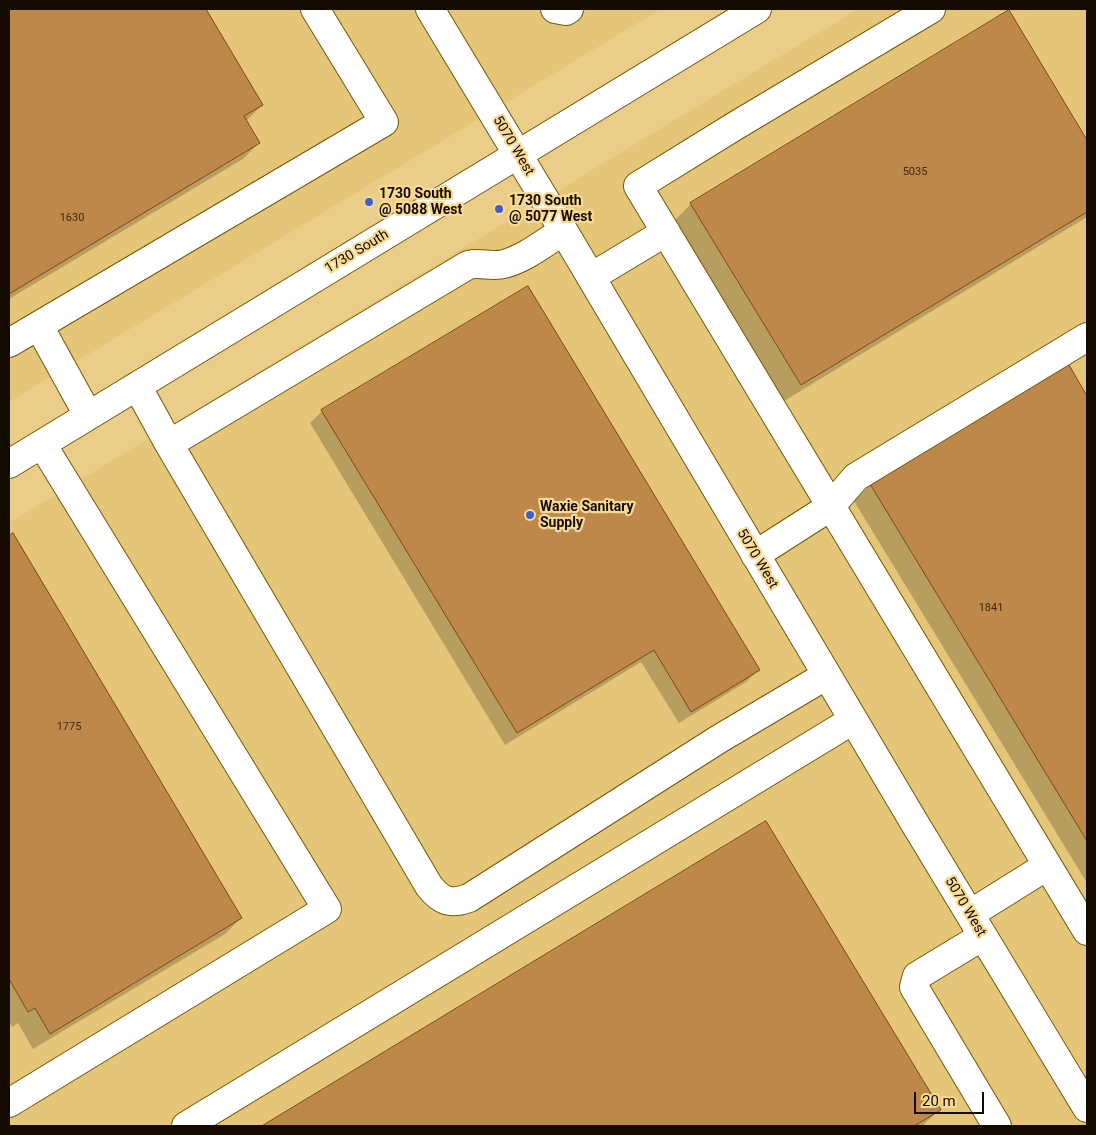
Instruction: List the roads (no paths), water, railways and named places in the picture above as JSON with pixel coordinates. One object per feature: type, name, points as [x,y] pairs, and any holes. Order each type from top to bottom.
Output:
[{"type":"street","points":[[9,343],[384,122],[315,9]]},
{"type":"street","name":"5070 West","points":[[430,9],[853,720],[1087,1108]]},
{"type":"street","points":[[555,9],[569,9]]},
{"type":"street","name":"1730 South","points":[[9,464],[757,9]]},
{"type":"street","points":[[931,9],[638,186],[1087,931]]},
{"type":"street","points":[[169,444],[468,265],[476,263],[502,264],[525,256],[563,231]]},
{"type":"street","points":[[591,277],[666,232]]},
{"type":"street","points":[[38,326],[88,416]]},
{"type":"street","points":[[755,555],[830,507],[856,477],[1087,337]]},
{"type":"street","points":[[137,386],[169,444],[429,886],[438,896],[449,901],[458,902],[469,898],[719,739],[827,675]]},
{"type":"street","points":[[13,1092],[327,909],[42,444]]},
{"type":"street","points":[[186,1126],[853,720]]},
{"type":"street","points":[[997,1126],[914,987],[917,976],[1048,866]]},
{"type":"place","name":"1730 South @ 5088 West","points":[[369,202]]},
{"type":"place","name":"1730 South @ 5077 West","points":[[499,209]]},
{"type":"place","name":"Waxie Sanitary Supply","points":[[530,515]]}]
